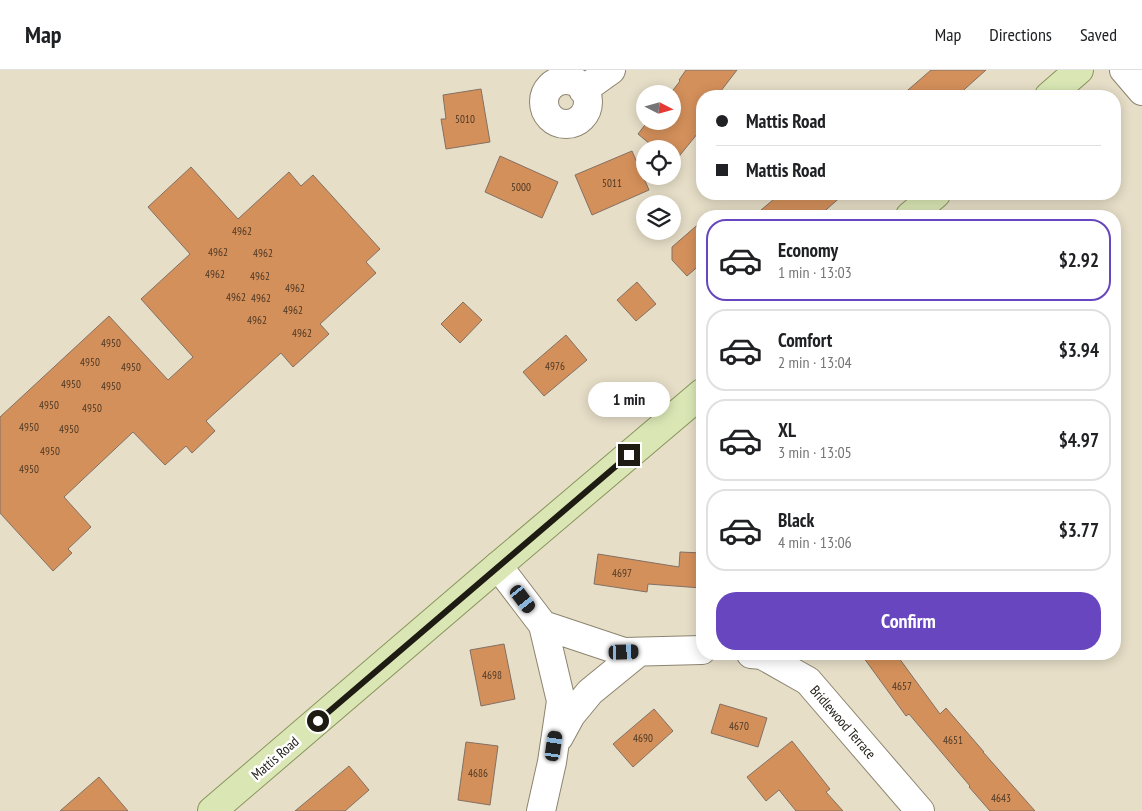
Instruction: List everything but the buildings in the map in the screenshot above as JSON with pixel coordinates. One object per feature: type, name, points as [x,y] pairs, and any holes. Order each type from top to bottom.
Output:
[{"type":"main road","points":[[1056,90],[1080,70]]},
{"type":"main road","points":[[917,210],[929,200]]},
{"type":"main road","name":"Mattis Road","points":[[212,811],[696,398]]},
{"type":"street","points":[[584,90],[611,70]]},
{"type":"street","points":[[1124,70],[1142,91]]},
{"type":"street","points":[[498,566],[543,625],[561,701],[552,762],[541,811]]},
{"type":"street","points":[[543,625],[624,652],[696,650]]},
{"type":"street","points":[[554,746],[571,715],[590,692],[639,652]]},
{"type":"street","name":"Bridlewood Terrace","points":[[771,660],[808,681],[920,811]]},
{"type":"route","points":[[318,721],[629,455]]}]
